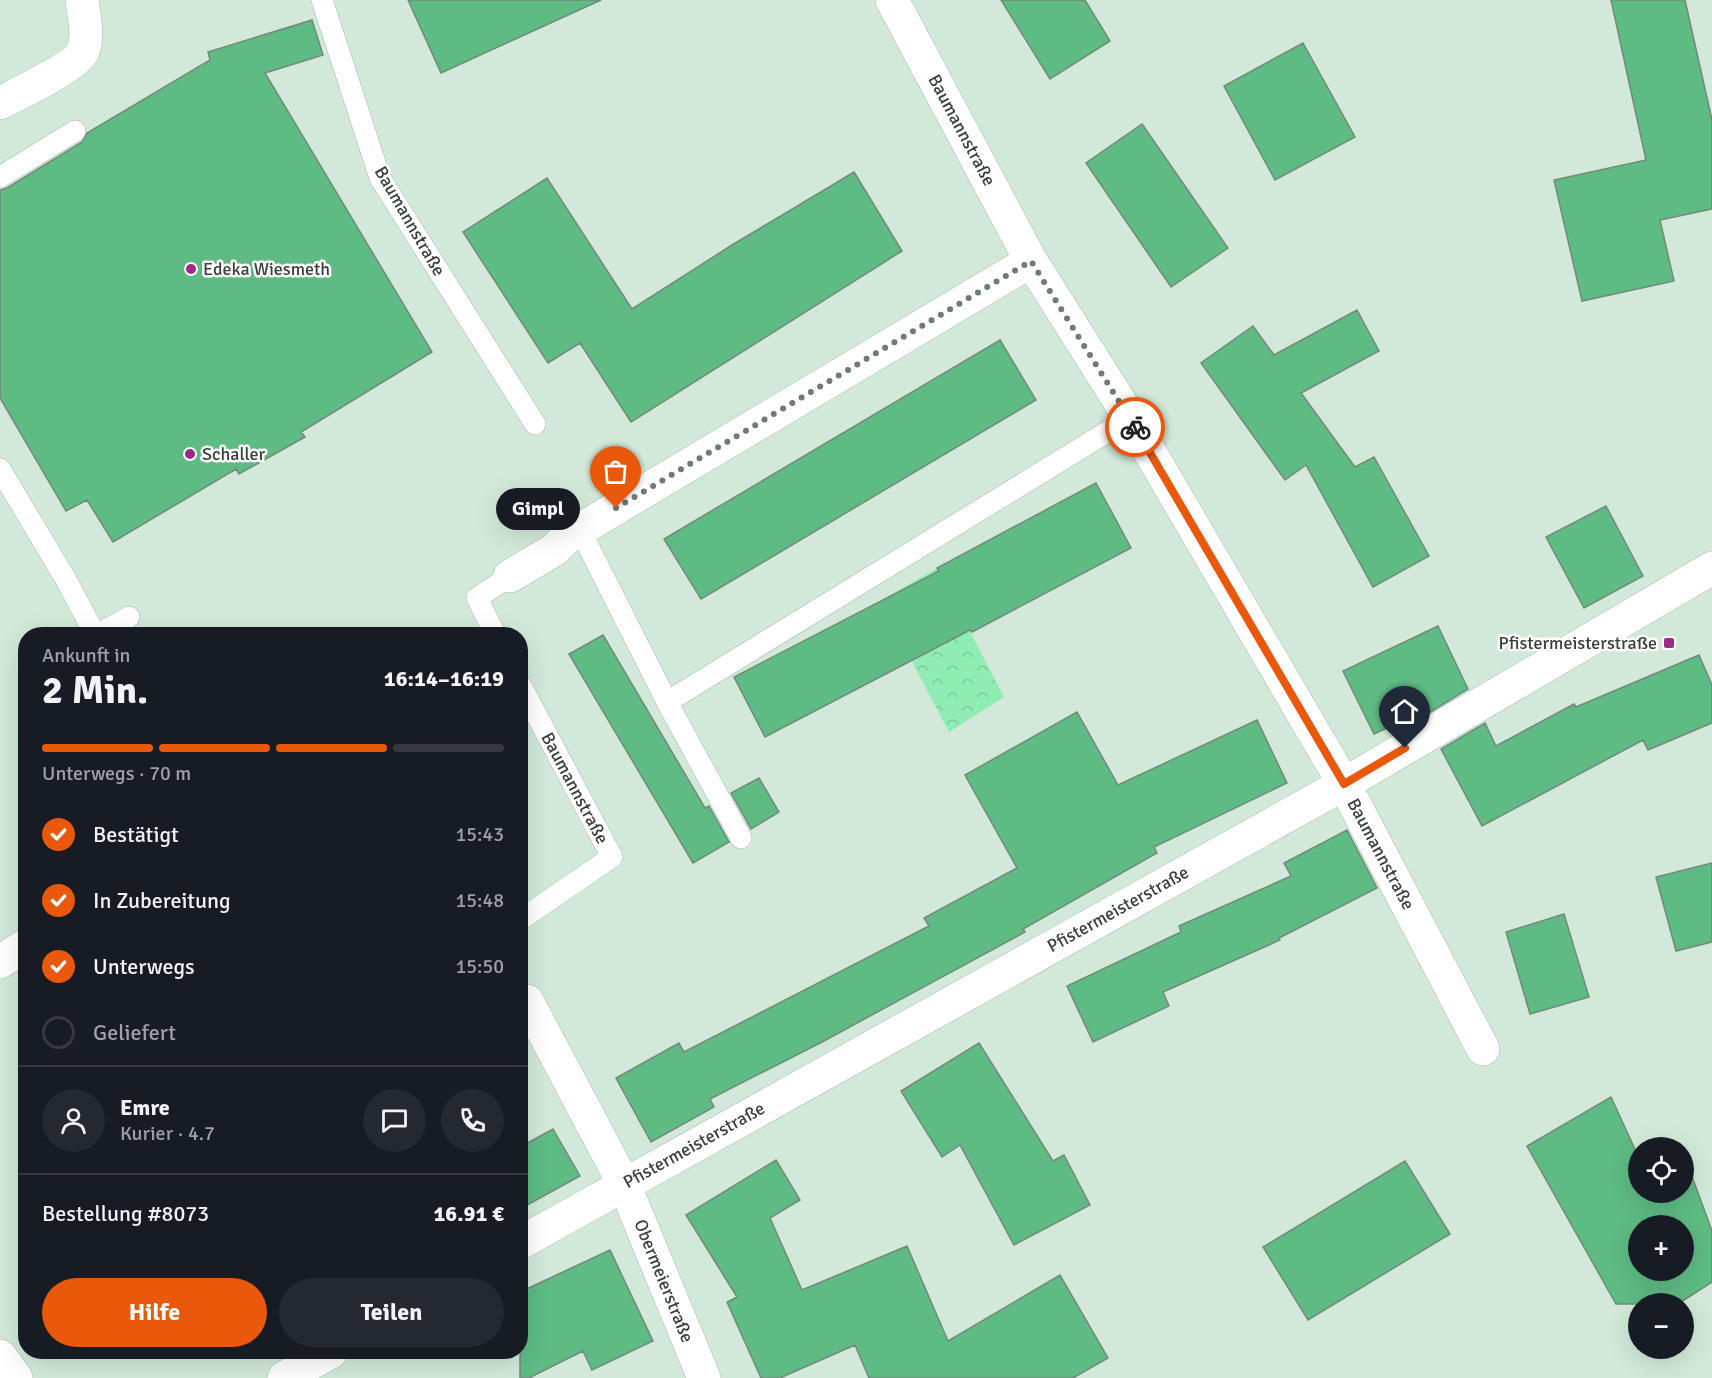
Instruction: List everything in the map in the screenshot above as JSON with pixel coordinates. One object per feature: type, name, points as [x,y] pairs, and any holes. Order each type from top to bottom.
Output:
[{"type":"street","points":[[0,103],[63,69],[82,53],[86,34],[82,0]]},
{"type":"street","name":"Baumannstraße","points":[[892,0],[1031,261],[1130,418],[1344,784],[1483,1049]]},
{"type":"street","points":[[510,576],[554,550],[566,538],[1031,261]]},
{"type":"street","name":"Pfistermeisterstraße","points":[[528,1238],[1344,784],[1712,568]]},
{"type":"street","points":[[0,962],[18,950]]},
{"type":"street","points":[[528,1004],[624,1184]]},
{"type":"street","name":"Obermeierstraße","points":[[624,1184],[704,1378]]},
{"type":"street","points":[[0,1356],[16,1378]]},
{"type":"street","points":[[284,1378],[318,1359]]},
{"type":"lane","name":"Baumannstraße","points":[[322,0],[380,178],[535,424]]},
{"type":"lane","points":[[0,177],[75,131]]},
{"type":"lane","points":[[667,702],[1130,418]]},
{"type":"lane","points":[[0,469],[93,627]]},
{"type":"lane","points":[[580,530],[667,702],[741,838]]},
{"type":"lane","points":[[492,627],[477,598],[510,576]]},
{"type":"lane","points":[[109,627],[129,616]]},
{"type":"lane","name":"Baumannstraße","points":[[528,699],[612,857],[528,915]]},
{"type":"green space","points":[[937,568],[1004,697],[949,732],[880,601]]},
{"type":"building","points":[[408,0],[601,0],[441,73]]},
{"type":"building","points":[[1001,0],[1085,0],[1110,41],[1050,79]]},
{"type":"building","points":[[1611,0],[1685,0],[1712,120],[1712,209],[1660,220],[1674,281],[1582,301],[1554,180],[1646,160]]},
{"type":"building","name":"Edeka Wiesmeth","points":[[312,20],[323,55],[265,73],[432,352],[301,432],[305,437],[239,474],[236,469],[113,542],[87,500],[66,511],[0,398],[0,190],[7,188],[82,142],[87,133],[210,60],[208,52]]},
{"type":"building","points":[[1303,43],[1355,137],[1275,180],[1224,86]]},
{"type":"building","points":[[1142,124],[1228,248],[1171,287],[1086,163]]},
{"type":"building","points":[[854,172],[902,251],[631,422],[580,343],[548,363],[463,232],[547,178],[632,309],[732,245]]},
{"type":"building","points":[[1357,310],[1379,351],[1301,393],[1355,467],[1374,457],[1429,556],[1373,587],[1306,465],[1285,480],[1201,363],[1253,326],[1274,355]]},
{"type":"building","points":[[1000,340],[1036,400],[701,599],[664,539]]},
{"type":"building","points":[[1096,483],[1131,548],[765,737],[734,677],[939,571],[937,568]]},
{"type":"building","points":[[1606,506],[1643,576],[1584,608],[1546,537]]},
{"type":"building","points":[[1438,626],[1468,689],[1424,716],[1422,712],[1374,734],[1343,671]]},
{"type":"building","points":[[603,635],[705,808],[709,806],[729,842],[693,863],[569,654]]},
{"type":"building","points":[[1699,655],[1712,685],[1712,723],[1648,750],[1643,740],[1482,826],[1441,749],[1485,723],[1496,746],[1574,704],[1576,707]]},
{"type":"building","points":[[1077,712],[1118,785],[1257,720],[1287,783],[1154,847],[1157,853],[1023,929],[1025,932],[822,1042],[710,1099],[714,1107],[651,1142],[616,1078],[679,1043],[684,1052],[929,926],[924,918],[1017,868],[965,775]]},
{"type":"building","points":[[759,778],[779,812],[751,829],[731,793]]},
{"type":"building","points":[[1347,830],[1377,888],[1279,938],[1280,940],[1163,992],[1169,1006],[1093,1042],[1067,986],[1181,932],[1179,926],[1291,876],[1284,863]]},
{"type":"building","points":[[1712,863],[1712,942],[1676,951],[1656,877]]},
{"type":"building","points":[[1564,914],[1589,997],[1530,1014],[1506,932]]},
{"type":"building","points":[[979,1043],[1053,1161],[1064,1155],[1090,1205],[1014,1245],[960,1145],[942,1157],[901,1091]]},
{"type":"building","points":[[1611,1097],[1629,1137],[1628,1203],[1694,1203],[1694,1182],[1712,1231],[1712,1282],[1694,1294],[1628,1293],[1628,1304],[1616,1304],[1527,1146]]},
{"type":"building","points":[[553,1129],[580,1176],[528,1205],[528,1143]]},
{"type":"building","points":[[776,1160],[800,1200],[770,1218],[802,1290],[907,1246],[948,1341],[1060,1275],[1108,1358],[1073,1378],[869,1378],[855,1345],[780,1378],[761,1378],[727,1302],[737,1297],[686,1215]]},
{"type":"building","points":[[1405,1161],[1450,1234],[1308,1320],[1263,1247]]},
{"type":"building","points":[[610,1250],[653,1341],[592,1370],[583,1351],[529,1378],[520,1378],[520,1359],[528,1359],[528,1288]]},
{"type":"way so far","points":[[616,508],[1031,261],[1135,427]]},
{"type":"place","name":"Edeka Wiesmeth","points":[[191,269]]},
{"type":"place","name":"Schaller","points":[[190,454]]},
{"type":"place","name":"Gimpl","points":[[616,508]]},
{"type":"place","name":"Pfistermeisterstraße","points":[[1669,643]]},
{"type":"route","points":[[1135,427],[1344,784],[1405,748]]}]
